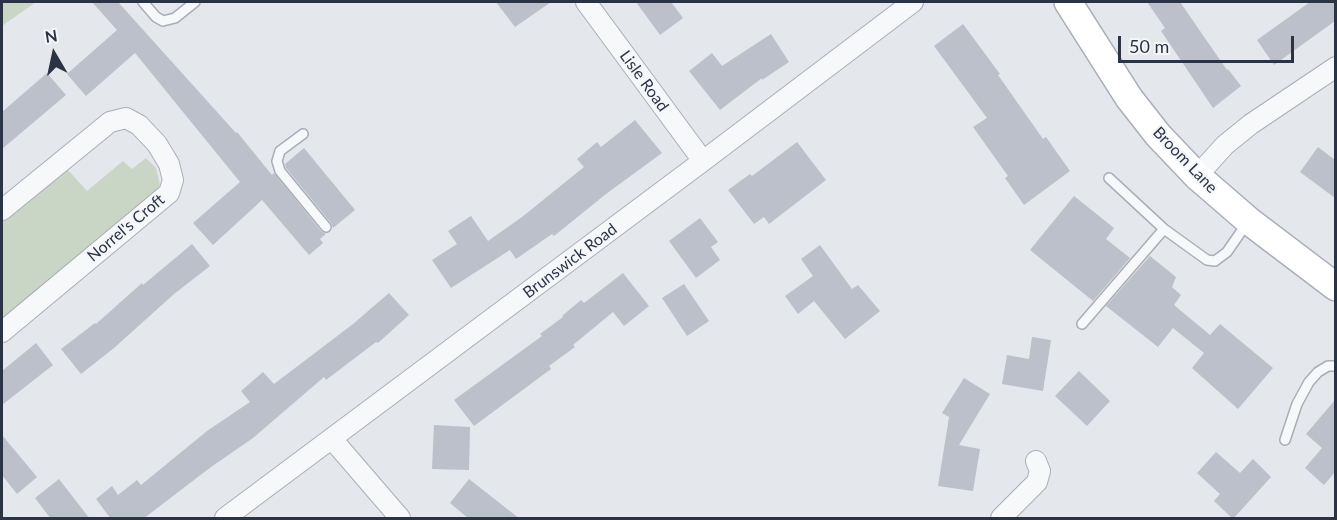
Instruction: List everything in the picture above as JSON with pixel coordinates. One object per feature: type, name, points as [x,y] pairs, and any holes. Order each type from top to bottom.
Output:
[{"type":"main road","name":"Broom Lane","points":[[1068,2],[1129,98],[1158,135],[1197,176],[1335,287]]},
{"type":"street","name":"Lisle Road","points":[[586,2],[703,161]]},
{"type":"street","name":"Brunswick Road","points":[[225,519],[913,2]]},
{"type":"street","points":[[1197,176],[1225,145],[1251,124],[1335,67]]},
{"type":"street","name":"Norrel's Croft","points":[[2,210],[110,122],[126,118],[140,125],[157,144],[169,164],[173,180],[169,194],[2,332]]},
{"type":"street","points":[[332,439],[400,519]]},
{"type":"street","points":[[1001,519],[1037,482],[1040,471],[1036,461]]},
{"type":"lane","points":[[143,2],[156,17],[163,21],[175,18],[195,2]]},
{"type":"lane","points":[[303,134],[279,152],[277,161],[279,171],[326,227]]},
{"type":"lane","points":[[1109,178],[1164,229],[1207,260],[1215,261],[1227,252],[1249,220]]},
{"type":"lane","points":[[1082,324],[1164,229]]},
{"type":"lane","points":[[1285,440],[1309,382],[1318,372],[1328,366],[1335,366]]},
{"type":"green space","points":[[2,2],[36,2],[2,26]]},
{"type":"green space","points":[[146,158],[156,168],[160,185],[154,197],[2,323],[2,222],[67,169],[87,191],[123,161],[132,169]]},
{"type":"building","points":[[92,2],[118,2],[237,132],[272,175],[274,173],[321,231],[326,234],[320,239],[323,243],[309,255],[262,200],[213,245],[193,223],[240,182],[135,53],[86,96],[67,74],[117,30]]},
{"type":"building","points":[[496,2],[551,2],[515,27]]},
{"type":"building","points":[[636,2],[671,2],[683,18],[660,35]]},
{"type":"building","points":[[1147,2],[1180,2],[1227,70],[1241,86],[1213,108],[1161,31],[1165,28]]},
{"type":"building","points":[[1310,2],[1335,2],[1335,21],[1274,65],[1257,40]]},
{"type":"building","points":[[963,24],[1000,74],[998,75],[1043,139],[1046,137],[1070,171],[1024,205],[1005,178],[1008,176],[973,127],[987,118],[934,46]]},
{"type":"building","points":[[771,34],[789,62],[762,80],[762,78],[720,110],[689,71],[712,53],[722,66]]},
{"type":"building","points":[[47,73],[66,95],[2,149],[2,112]]},
{"type":"building","points":[[635,120],[662,153],[554,236],[552,234],[516,259],[510,250],[451,288],[432,260],[457,244],[448,231],[471,216],[488,241],[584,167],[577,159],[597,142],[601,147]]},
{"type":"building","points":[[797,142],[826,180],[769,224],[764,217],[754,224],[728,190],[750,174],[752,176]]},
{"type":"building","points":[[1318,147],[1335,160],[1335,198],[1300,172]]},
{"type":"building","points":[[304,148],[355,210],[333,228],[286,168],[285,164]]},
{"type":"building","points":[[1074,196],[1114,228],[1106,239],[1130,258],[1093,301],[1030,250]]},
{"type":"building","points":[[700,218],[718,242],[711,247],[720,260],[696,278],[669,241]]},
{"type":"building","points":[[192,244],[210,266],[81,374],[61,349],[96,324],[142,283],[143,285]]},
{"type":"building","points":[[820,245],[852,289],[858,285],[880,311],[845,339],[814,301],[798,314],[785,296],[813,276],[801,259]]},
{"type":"building","points":[[1150,256],[1176,277],[1172,287],[1181,295],[1174,305],[1210,335],[1220,324],[1273,368],[1238,409],[1192,368],[1204,353],[1173,328],[1158,347],[1106,306]]},
{"type":"building","points":[[623,273],[649,306],[624,326],[613,312],[573,345],[575,347],[549,366],[551,369],[474,426],[454,400],[542,336],[540,334],[581,300],[584,303]]},
{"type":"building","points":[[684,284],[709,321],[687,336],[662,298]]},
{"type":"building","points":[[389,293],[409,315],[378,343],[376,342],[326,380],[324,377],[253,438],[143,519],[111,519],[96,499],[112,486],[118,495],[137,480],[141,485],[207,431],[250,402],[241,391],[263,372],[274,384],[353,324]]},
{"type":"building","points":[[1032,337],[1051,340],[1043,391],[1002,384],[1007,355],[1029,359]]},
{"type":"building","points":[[36,343],[53,365],[2,405],[2,371]]},
{"type":"building","points":[[1079,371],[1110,401],[1087,426],[1055,396]]},
{"type":"building","points":[[964,378],[990,394],[959,445],[980,449],[973,491],[938,486],[949,417],[942,413]]},
{"type":"building","points":[[1335,400],[1335,472],[1324,485],[1305,468],[1322,448],[1306,434]]},
{"type":"building","points":[[434,425],[470,427],[469,470],[432,469]]},
{"type":"building","points":[[2,435],[37,477],[17,494],[2,475]]},
{"type":"building","points":[[1216,452],[1240,473],[1253,459],[1271,477],[1233,519],[1214,501],[1220,494],[1197,473]]},
{"type":"building","points":[[59,479],[90,519],[51,519],[35,498]]},
{"type":"building","points":[[469,479],[520,519],[469,519],[450,503]]}]
